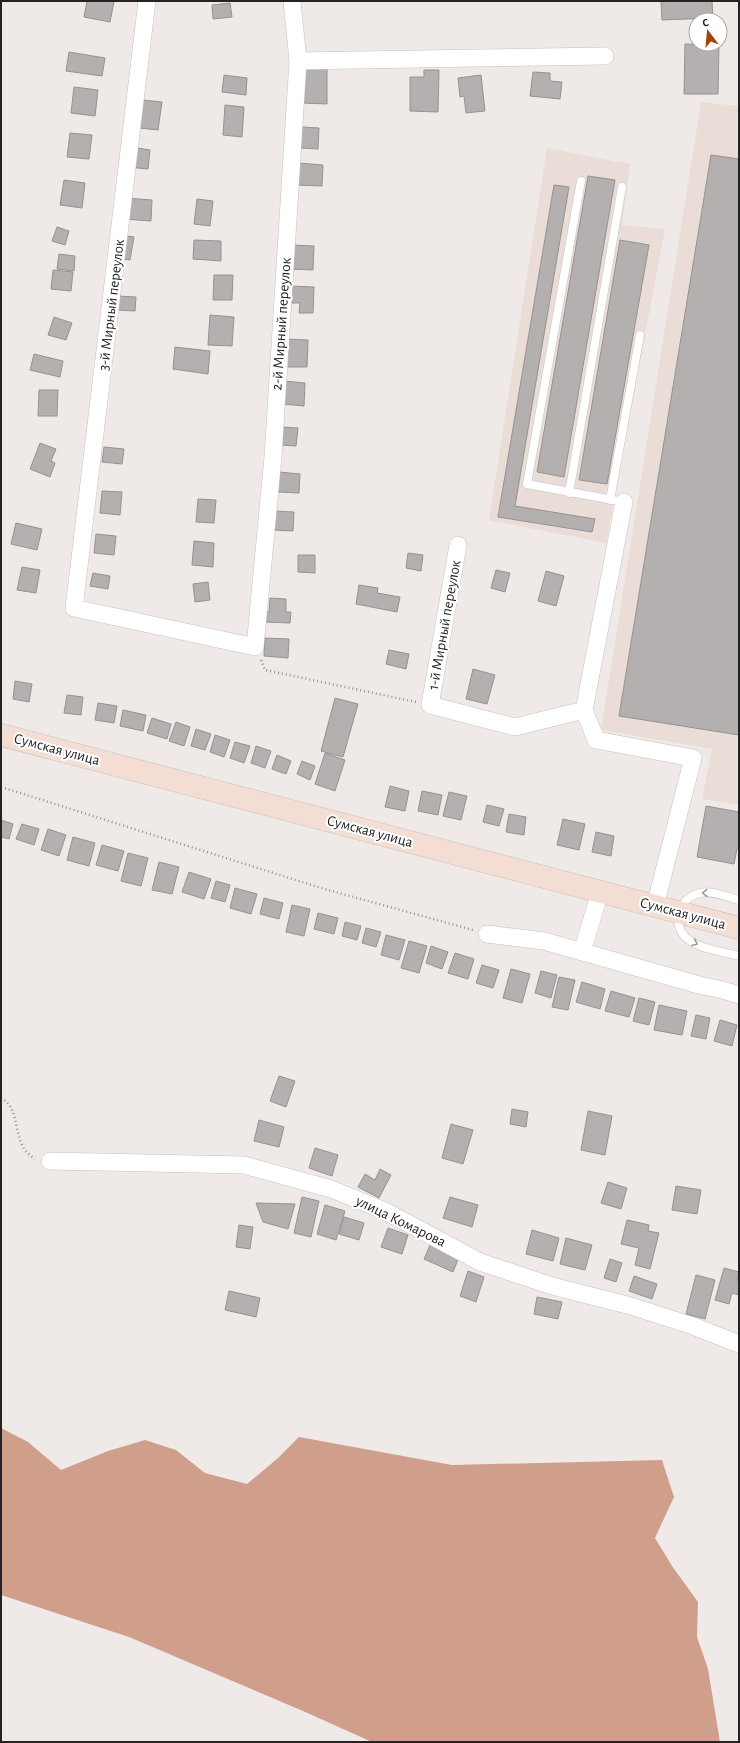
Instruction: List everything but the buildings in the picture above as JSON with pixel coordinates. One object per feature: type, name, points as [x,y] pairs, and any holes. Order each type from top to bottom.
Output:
[{"type":"main road","name":"Сумская улица","points":[[1,735],[739,928]]},
{"type":"street","name":"3-й Мирный переулок","points":[[147,1],[74,608],[255,647]]},
{"type":"street","name":"2-й Мирный переулок","points":[[255,647],[273,457],[298,61],[292,1]]},
{"type":"street","points":[[298,61],[605,56]]},
{"type":"street","points":[[617,501],[584,710],[596,740],[693,758],[656,906]]},
{"type":"street","name":"1-й Мирный переулок","points":[[430,705],[458,545]]},
{"type":"street","points":[[430,705],[516,727],[584,710]]},
{"type":"street","points":[[582,952],[600,892]]},
{"type":"street","points":[[487,934],[544,941],[739,995]]},
{"type":"street","name":"улица Комарова","points":[[50,1161],[244,1165],[331,1188],[385,1211],[480,1262],[552,1286],[631,1306],[693,1326],[739,1344]]},
{"type":"lane","points":[[580,181],[527,484],[617,501],[640,335]]},
{"type":"lane","points":[[569,493],[622,187]]},
{"type":"lane","points":[[739,900],[712,893],[701,892],[691,896],[683,903],[679,912],[678,923],[681,932],[689,940],[698,945],[739,956]]},
{"type":"path","points":[[255,647],[265,670],[430,705]]},
{"type":"path","points":[[1,787],[321,888],[487,934]]},
{"type":"path","points":[[1,1098],[10,1106],[23,1149],[28,1155],[36,1160],[50,1161]]},
{"type":"shaded area","points":[[701,102],[739,106],[739,805],[702,799],[712,749],[601,730]]},
{"type":"shaded area","points":[[547,148],[630,164],[622,225],[665,229],[606,543],[489,520]]},
{"type":"shaded area","points":[[1,1428],[28,1442],[61,1470],[108,1451],[145,1440],[176,1450],[205,1473],[247,1484],[278,1458],[299,1437],[452,1465],[662,1460],[674,1497],[655,1538],[672,1566],[698,1602],[697,1637],[708,1669],[720,1742],[372,1742],[129,1637],[1,1595]]}]
